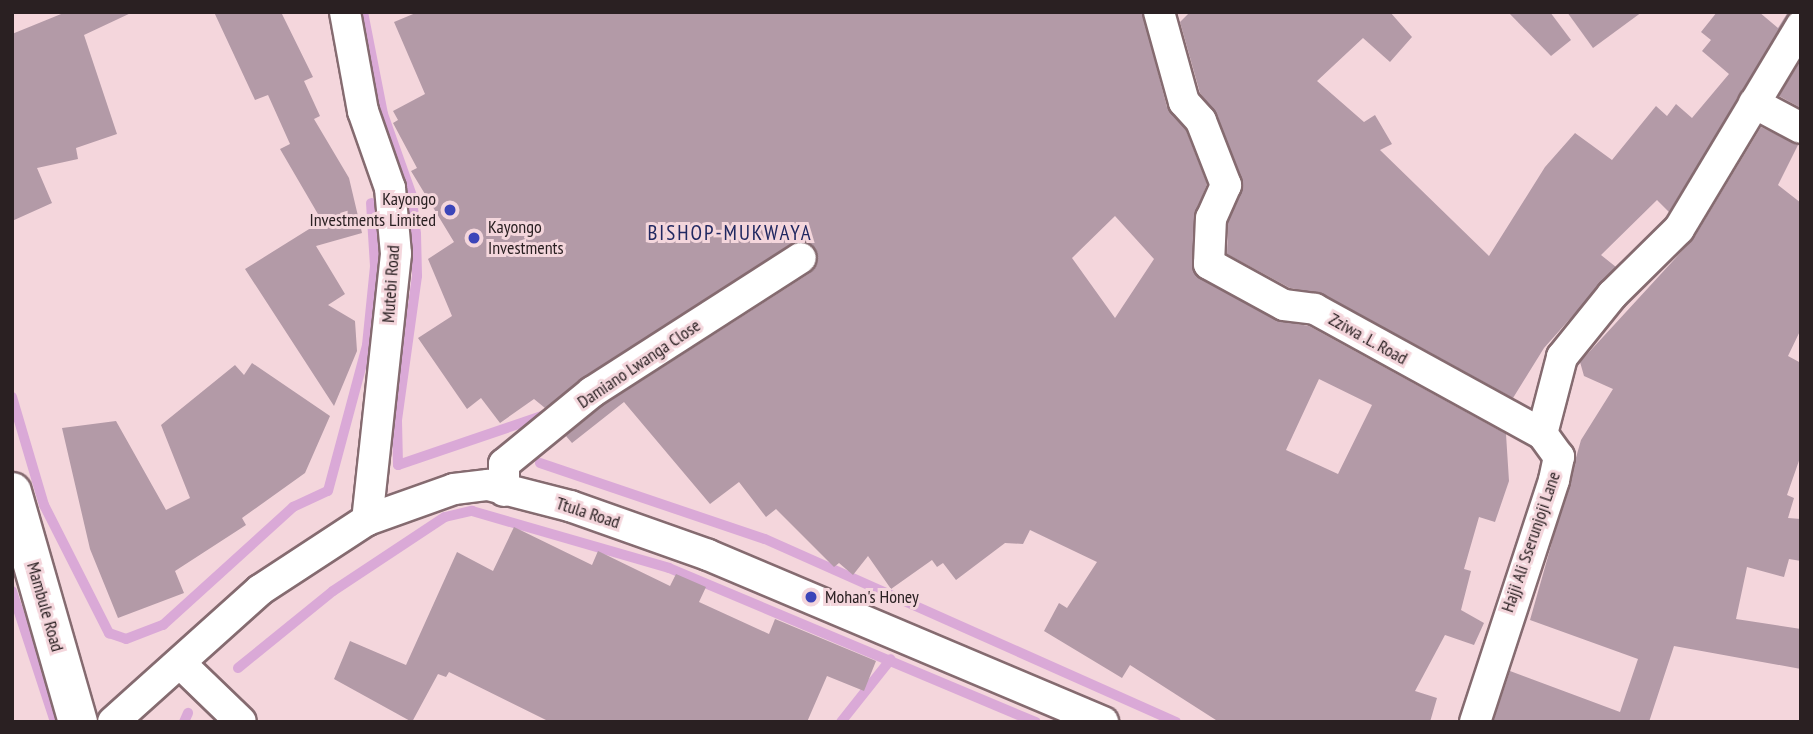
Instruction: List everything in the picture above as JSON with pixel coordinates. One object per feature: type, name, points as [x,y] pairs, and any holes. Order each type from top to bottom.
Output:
[{"type":"street","name":"Mutebi Road","points":[[345,12],[363,111],[390,188],[396,254],[367,520]]},
{"type":"street","name":"Zziwa .L. Road","points":[[1159,12],[1184,102],[1200,121],[1226,185],[1211,218],[1209,264],[1284,305],[1315,309],[1542,434]]},
{"type":"street","points":[[1542,434],[1562,357],[1612,295],[1679,229],[1801,26]]},
{"type":"street","points":[[1754,103],[1801,128]]},
{"type":"street","name":"Damiano Lwanga Close","points":[[504,491],[504,464],[592,392],[801,258]]},
{"type":"street","name":"Hajji Ali Sserunjoji Lane","points":[[1475,722],[1554,480],[1559,457],[1542,434]]},
{"type":"street","name":"Ttula Road","points":[[113,722],[181,664],[260,590],[367,520],[454,489],[488,485],[570,506],[708,555],[1104,722]]},
{"type":"street","name":"Mambule Road","points":[[12,492],[78,722]]},
{"type":"street","points":[[181,664],[240,722]]},
{"type":"building","points":[[66,12],[133,12],[84,35],[117,134],[76,148],[78,159],[37,168],[52,203],[12,221],[12,34]]},
{"type":"building","points":[[214,12],[281,12],[313,77],[304,81],[320,116],[314,119],[349,178],[362,233],[316,246],[345,294],[328,305],[355,321],[357,351],[334,406],[245,269],[322,221],[280,149],[290,144],[268,95],[255,100]]},
{"type":"building","points":[[418,12],[1142,12],[1167,107],[1186,130],[1207,184],[1194,217],[1194,273],[1276,320],[1309,326],[1506,434],[1509,481],[1495,522],[1479,517],[1464,569],[1471,571],[1461,610],[1484,623],[1474,645],[1445,635],[1415,691],[1437,698],[1430,722],[1219,722],[1130,665],[1122,678],[1044,631],[1059,603],[1067,608],[1097,562],[1030,530],[1023,544],[1005,543],[956,580],[943,563],[937,567],[932,560],[891,589],[868,556],[853,575],[839,563],[834,567],[776,509],[766,517],[739,482],[710,504],[624,402],[572,443],[566,436],[602,406],[810,273],[818,257],[808,242],[792,243],[545,408],[534,399],[500,423],[481,398],[467,409],[418,338],[452,316],[428,259],[454,242],[411,171],[417,168],[393,123],[398,120],[393,111],[425,94],[394,22]],"holes":[[[1115,216],[1154,259],[1115,318],[1072,258]],[[1319,379],[1372,405],[1338,474],[1286,450]]]},
{"type":"building","points":[[1190,12],[1390,12],[1412,37],[1390,62],[1363,38],[1317,81],[1364,122],[1375,115],[1392,144],[1380,150],[1489,256],[1545,167],[1575,133],[1612,160],[1656,106],[1667,116],[1676,104],[1692,118],[1729,74],[1702,51],[1711,40],[1701,32],[1717,12],[1759,12],[1778,28],[1788,12],[1791,12],[1669,212],[1657,200],[1601,255],[1616,267],[1544,348],[1513,398],[1323,294],[1290,288],[1227,254],[1228,222],[1243,185],[1217,115],[1200,93],[1180,22]]},
{"type":"building","points":[[1508,12],[1550,12],[1571,40],[1551,56]]},
{"type":"building","points":[[1567,12],[1642,12],[1593,48]]},
{"type":"building","points":[[1801,60],[1801,108],[1779,96]]},
{"type":"building","points":[[1761,127],[1798,145],[1778,185],[1801,203],[1801,329],[1788,356],[1801,363],[1801,455],[1787,495],[1794,498],[1788,518],[1801,519],[1801,561],[1789,559],[1784,577],[1747,567],[1736,619],[1801,629],[1801,669],[1674,646],[1649,722],[1493,722],[1510,671],[1620,712],[1638,659],[1530,620],[1581,440],[1613,389],[1584,376],[1580,362],[1694,238]]},
{"type":"building","points":[[252,363],[330,416],[305,473],[242,518],[246,525],[175,571],[184,593],[118,618],[90,549],[62,428],[116,421],[166,510],[190,498],[161,425],[235,365],[244,375]]},
{"type":"building","points":[[514,527],[592,565],[598,551],[670,586],[676,574],[706,587],[699,602],[769,634],[775,619],[876,661],[864,691],[827,676],[807,722],[550,722],[449,672],[446,677],[438,674],[412,722],[334,679],[350,641],[406,665],[457,552],[493,571]]},
{"type":"waterway","points":[[363,12],[383,114],[412,196],[416,234],[417,276],[397,421],[398,465],[548,414]]},
{"type":"waterway","points":[[12,397],[44,505],[109,633],[126,639],[163,625],[293,507],[328,491],[367,345],[375,266],[371,203]]},
{"type":"waterway","points":[[540,463],[765,539],[1176,722]]},
{"type":"waterway","points":[[238,668],[333,591],[445,517],[472,511],[669,568],[1036,722]]},
{"type":"waterway","points":[[12,591],[55,722]]},
{"type":"waterway","points":[[841,722],[891,659]]},
{"type":"waterway","points":[[184,722],[188,713]]},
{"type":"place","name":"Kayongo Investments Limited","points":[[450,210]]},
{"type":"place","name":"Kayongo Investments","points":[[474,238]]},
{"type":"place","name":"Mohan's Honey","points":[[811,597]]},
{"type":"district","name":"BISHOP-MUKWAYA","points":[[730,233]]}]
